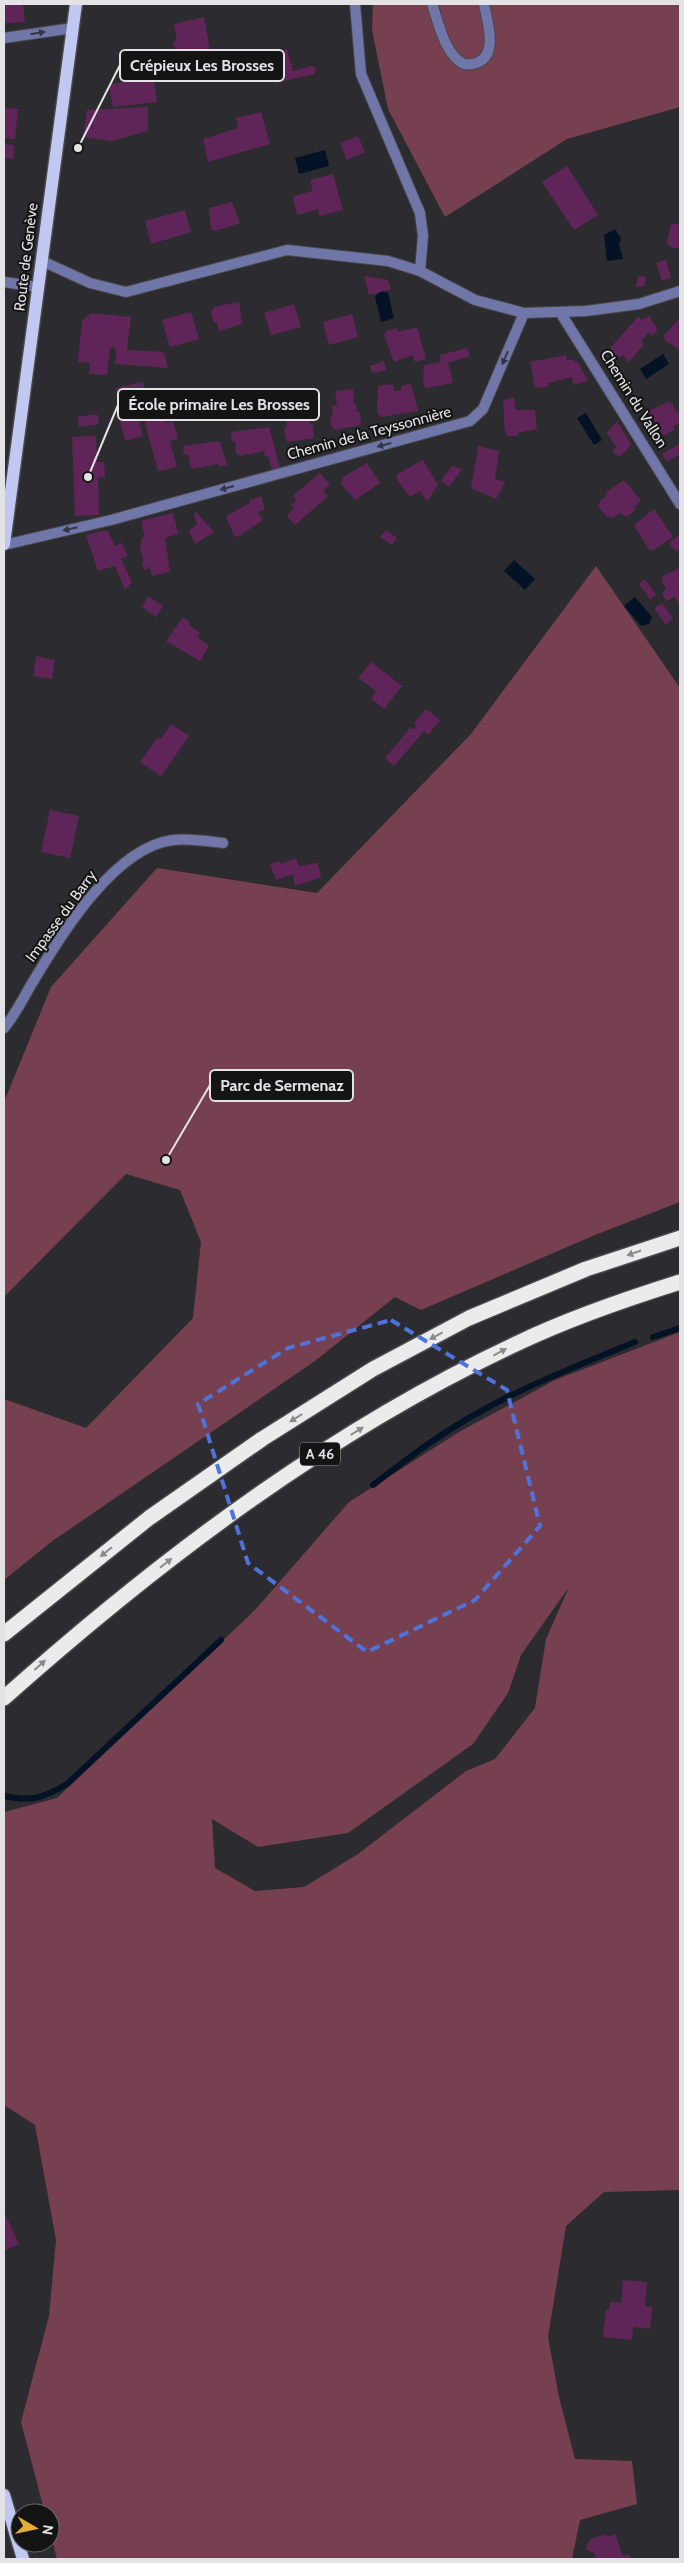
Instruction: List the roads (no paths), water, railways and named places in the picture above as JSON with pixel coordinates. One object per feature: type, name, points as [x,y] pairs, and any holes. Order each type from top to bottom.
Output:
[{"type":"highway","points":[[4,1634],[149,1518],[262,1439],[373,1369],[468,1318],[586,1269],[680,1238]]},
{"type":"highway","name":"A 46","points":[[4,1698],[68,1640],[197,1539],[320,1454],[438,1384],[519,1342],[634,1296],[680,1282]]},
{"type":"main road","name":"Route de Genève","points":[[4,544],[76,4]]},
{"type":"main road","points":[[4,2495],[23,2559]]},
{"type":"street","points":[[355,4],[361,74],[420,213],[423,236],[420,271]]},
{"type":"street","points":[[432,4],[448,48],[459,61],[469,65],[481,62],[489,52],[490,36],[484,4]]},
{"type":"street","points":[[4,38],[73,28]]},
{"type":"street","points":[[42,261],[90,283],[126,292],[287,250],[388,261],[420,271],[475,300],[524,313],[560,312],[639,304],[680,291]]},
{"type":"street","points":[[4,282],[38,287]]},
{"type":"street","name":"Chemin du Vallon","points":[[560,312],[680,504]]},
{"type":"street","name":"Chemin de la Teyssonnière","points":[[4,544],[111,520],[470,421],[483,409],[524,313]]},
{"type":"street","name":"Impasse du Barry","points":[[4,1028],[49,955],[108,875],[129,858],[151,846],[172,840],[223,843]]},
{"type":"water","points":[[325,150],[329,166],[299,174],[295,158]]},
{"type":"water","points":[[615,229],[621,238],[619,245],[623,259],[607,261],[604,235]]},
{"type":"water","points":[[381,291],[388,293],[394,318],[381,322],[375,297]]},
{"type":"water","points":[[663,354],[669,364],[646,379],[640,369]]},
{"type":"water","points":[[586,413],[602,440],[594,445],[577,418]]},
{"type":"water","points":[[514,560],[535,579],[525,590],[504,571]]},
{"type":"water","points":[[635,597],[652,617],[649,624],[641,626],[624,606]]},
{"type":"waterway","points":[[653,1337],[680,1328]]},
{"type":"waterway","points":[[373,1485],[440,1436],[483,1410],[539,1382],[635,1342]]},
{"type":"waterway","points":[[4,1796],[22,1799],[37,1798],[67,1784],[221,1640]]},
{"type":"place","name":"Crépieux Les Brosses","points":[[78,148]]},
{"type":"place","name":"École primaire Les Brosses","points":[[88,477]]},
{"type":"place","name":"Parc de Sermenaz","points":[[166,1160]]}]
